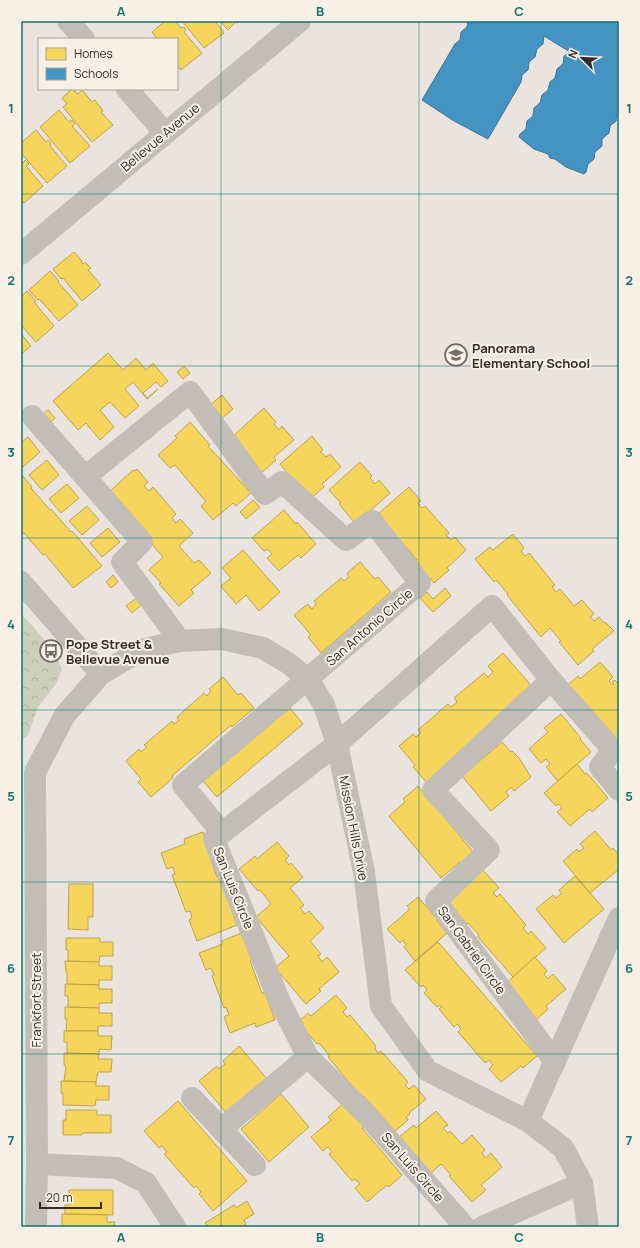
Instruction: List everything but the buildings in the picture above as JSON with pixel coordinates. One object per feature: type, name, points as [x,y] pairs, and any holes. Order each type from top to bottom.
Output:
[{"type":"street","points":[[68,21],[83,38]]},
{"type":"street","name":"Bellevue Avenue","points":[[21,254],[300,21]]},
{"type":"street","points":[[128,90],[165,133]]},
{"type":"street","name":"San Antonio Circle","points":[[85,477],[190,392],[266,494],[282,482],[346,540],[372,521],[420,583],[183,785],[222,833]]},
{"type":"street","points":[[32,416],[142,542],[122,562],[180,641]]},
{"type":"street","points":[[21,582],[101,674]]},
{"type":"street","points":[[337,744],[492,606],[551,680],[613,750],[600,767],[619,790]]},
{"type":"street","name":"Mission Hills Drive","points":[[28,772],[66,715],[101,674],[141,650],[180,641],[222,640],[263,648],[288,663],[308,680],[324,705],[337,744],[364,872],[381,1006],[428,1071],[528,1121],[563,1148],[582,1183],[588,1227]]},
{"type":"street","name":"San Gabriel Circle","points":[[551,680],[433,790],[489,850],[436,901],[555,1062]]},
{"type":"street","name":"San Luis Circle","points":[[337,744],[214,839],[278,1000],[308,1057],[367,1115],[465,1227]]},
{"type":"street","name":"Frankfort Street","points":[[28,772],[37,1164],[36,1227]]},
{"type":"street","points":[[528,1121],[619,918]]},
{"type":"street","points":[[221,1129],[308,1057]]},
{"type":"street","points":[[192,1098],[255,1165]]},
{"type":"street","points":[[37,1164],[117,1168],[146,1183],[175,1227]]},
{"type":"street","points":[[482,1227],[582,1183]]},
{"type":"green space","points":[[21,613],[53,650],[62,669],[56,684],[38,707],[28,735],[21,741]]},
{"type":"place","name":"Panorama Elementary School","points":[[456,355]]},
{"type":"place","name":"Pope Street & Bellevue Avenue","points":[[51,651]]}]
